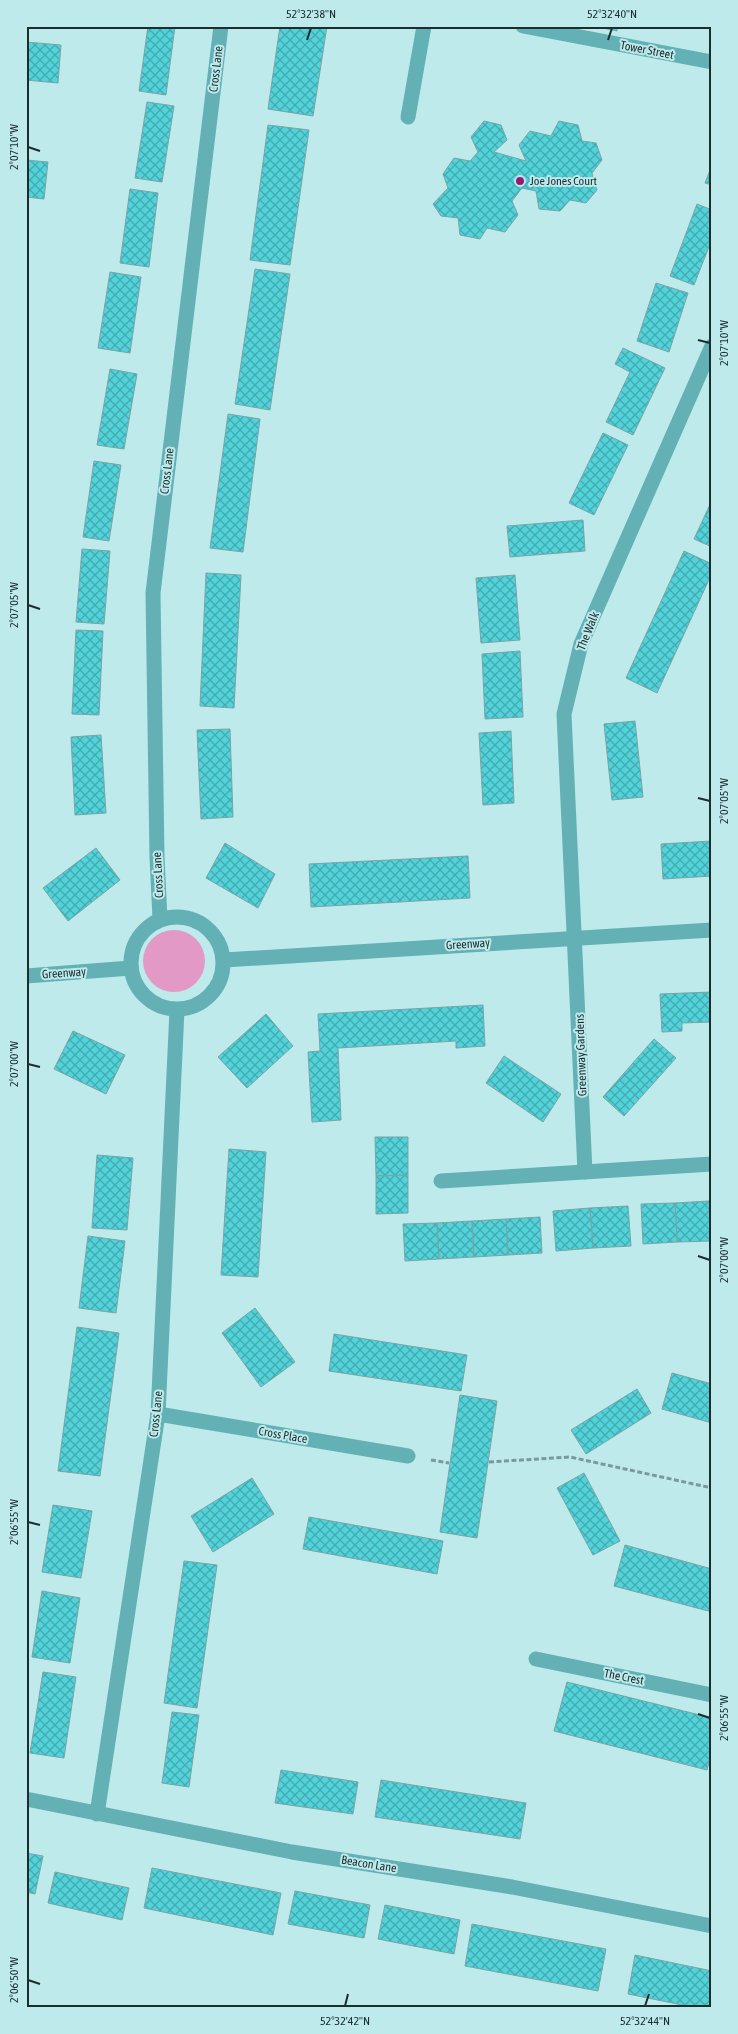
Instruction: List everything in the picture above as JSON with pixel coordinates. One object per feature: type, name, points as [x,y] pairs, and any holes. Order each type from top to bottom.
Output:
[{"type":"street","name":"Cross Lane","points":[[160,919],[157,858],[153,593],[221,26]]},
{"type":"street","points":[[408,117],[424,26]]},
{"type":"street","name":"Tower Street","points":[[523,26],[712,62]]},
{"type":"street","name":"The Walk","points":[[576,938],[564,714],[580,644],[712,346]]},
{"type":"street","points":[[178,916],[195,919],[210,928],[220,943],[224,960],[222,979],[212,995],[196,1006],[177,1010],[160,1006],[146,997],[136,984],[131,968],[132,953],[137,938],[147,927],[160,919],[178,916]]},
{"type":"street","name":"Greenway","points":[[224,960],[712,930]]},
{"type":"street","name":"Greenway Gardens","points":[[576,938],[585,1172]]},
{"type":"street","name":"Greenway","points":[[26,976],[131,968]]},
{"type":"street","name":"Cross Lane","points":[[97,1814],[158,1414],[177,1010]]},
{"type":"street","points":[[441,1181],[712,1164]]},
{"type":"street","name":"Cross Place","points":[[158,1414],[408,1456]]},
{"type":"street","name":"The Crest","points":[[536,1659],[712,1695]]},
{"type":"street","name":"Beacon Lane","points":[[26,1799],[292,1852],[512,1887],[712,1926]]},
{"type":"path","points":[[489,1462],[570,1457],[712,1488]]},
{"type":"shaded area","points":[[168,930],[180,930],[196,939],[203,949],[205,961],[203,973],[196,983],[180,992],[168,992],[157,987],[148,978],[143,967],[143,955],[148,944],[157,935]]},
{"type":"building","points":[[148,26],[175,26],[166,95],[139,91]]},
{"type":"building","points":[[280,26],[327,26],[313,116],[268,109]]},
{"type":"building","points":[[593,26],[618,26],[617,31]]},
{"type":"building","points":[[26,42],[61,45],[58,83],[26,80]]},
{"type":"building","points":[[147,102],[174,106],[162,182],[135,178]]},
{"type":"building","name":"Joe Jones Court","points":[[484,121],[501,125],[507,140],[494,152],[526,161],[519,145],[530,131],[551,136],[559,121],[578,125],[582,141],[596,143],[602,160],[592,173],[597,190],[586,203],[570,200],[560,211],[539,209],[536,191],[522,188],[512,201],[518,215],[505,232],[487,228],[480,239],[460,235],[458,218],[441,216],[433,204],[448,188],[443,174],[454,158],[470,161],[478,152],[471,137]]},
{"type":"building","points":[[268,125],[309,130],[290,265],[250,260]]},
{"type":"building","points":[[26,160],[48,162],[44,199],[26,197]]},
{"type":"building","points":[[712,165],[712,185],[705,183]]},
{"type":"building","points":[[130,189],[158,193],[149,267],[120,263]]},
{"type":"building","points":[[697,204],[712,210],[712,239],[694,285],[670,276]]},
{"type":"building","points":[[255,269],[290,274],[270,410],[235,404]]},
{"type":"building","points":[[110,272],[141,277],[130,353],[98,348]]},
{"type":"building","points":[[656,283],[688,293],[669,352],[637,341]]},
{"type":"building","points":[[623,348],[665,368],[633,435],[606,422],[630,372],[615,364]]},
{"type":"building","points":[[110,369],[137,374],[124,449],[97,445]]},
{"type":"building","points":[[228,414],[260,419],[243,552],[210,548]]},
{"type":"building","points":[[603,433],[628,445],[594,515],[569,503]]},
{"type":"building","points":[[94,461],[121,465],[109,541],[83,537]]},
{"type":"building","points":[[712,500],[712,547],[694,539]]},
{"type":"building","points":[[583,520],[585,551],[510,557],[507,526]]},
{"type":"building","points":[[82,549],[110,551],[104,624],[76,622]]},
{"type":"building","points":[[684,551],[712,564],[712,573],[657,693],[626,678]]},
{"type":"building","points":[[206,573],[241,575],[234,708],[200,706]]},
{"type":"building","points":[[515,575],[520,640],[481,643],[476,578]]},
{"type":"building","points":[[76,630],[103,631],[99,715],[72,714]]},
{"type":"building","points":[[520,651],[523,717],[485,719],[482,654]]},
{"type":"building","points":[[635,721],[643,797],[612,800],[604,724]]},
{"type":"building","points":[[230,729],[233,817],[201,819],[197,730]]},
{"type":"building","points":[[511,731],[514,803],[483,805],[479,733]]},
{"type":"building","points":[[101,735],[106,813],[75,815],[71,737]]},
{"type":"building","points":[[712,841],[712,876],[663,879],[661,844]]},
{"type":"building","points":[[225,843],[275,874],[258,908],[206,878]]},
{"type":"building","points":[[96,848],[120,880],[68,921],[43,888]]},
{"type":"building","points":[[468,856],[470,898],[311,907],[309,864]]},
{"type":"building","points":[[712,992],[712,1022],[682,1023],[682,1031],[662,1032],[660,994]]},
{"type":"building","points":[[483,1005],[485,1046],[456,1048],[456,1041],[338,1048],[341,1120],[312,1122],[308,1052],[320,1051],[318,1014]]},
{"type":"building","points":[[266,1014],[293,1046],[247,1088],[218,1057]]},
{"type":"building","points":[[73,1031],[125,1055],[106,1094],[54,1069]]},
{"type":"building","points":[[654,1039],[676,1058],[624,1116],[603,1097]]},
{"type":"building","points":[[504,1056],[561,1094],[543,1122],[486,1083]]},
{"type":"building","points":[[375,1137],[408,1137],[408,1175],[376,1176]]},
{"type":"building","points":[[229,1149],[266,1152],[258,1277],[221,1275]]},
{"type":"building","points":[[97,1155],[133,1158],[127,1230],[92,1228]]},
{"type":"building","points":[[408,1175],[408,1213],[376,1214],[376,1176]]},
{"type":"building","points":[[709,1201],[712,1201],[712,1241],[711,1241]]},
{"type":"building","points":[[709,1201],[711,1241],[677,1242],[675,1203]]},
{"type":"building","points":[[675,1203],[677,1242],[643,1244],[641,1204]]},
{"type":"building","points":[[628,1206],[631,1246],[593,1248],[590,1208]]},
{"type":"building","points":[[590,1208],[593,1248],[556,1251],[553,1211]]},
{"type":"building","points":[[540,1217],[542,1253],[508,1255],[506,1219]]},
{"type":"building","points":[[506,1219],[508,1255],[474,1257],[472,1221]]},
{"type":"building","points":[[472,1221],[474,1257],[439,1259],[437,1223]]},
{"type":"building","points":[[437,1223],[439,1259],[405,1261],[403,1224]]},
{"type":"building","points":[[88,1236],[125,1241],[116,1313],[79,1308]]},
{"type":"building","points":[[255,1308],[295,1362],[261,1387],[222,1333]]},
{"type":"building","points":[[77,1327],[119,1333],[100,1476],[58,1471]]},
{"type":"building","points":[[334,1334],[467,1355],[461,1391],[329,1371]]},
{"type":"building","points":[[672,1373],[712,1384],[712,1423],[662,1409]]},
{"type":"building","points":[[637,1389],[651,1413],[586,1454],[571,1430]]},
{"type":"building","points":[[460,1395],[497,1401],[477,1538],[440,1532]]},
{"type":"building","points":[[584,1473],[620,1541],[593,1555],[557,1488]]},
{"type":"building","points":[[252,1478],[274,1514],[213,1552],[191,1516]]},
{"type":"building","points":[[53,1505],[92,1511],[81,1578],[42,1572]]},
{"type":"building","points":[[309,1517],[443,1541],[437,1574],[303,1549]]},
{"type":"building","points":[[625,1545],[712,1569],[712,1612],[614,1586]]},
{"type":"building","points":[[184,1561],[217,1565],[197,1708],[164,1703]]},
{"type":"building","points":[[42,1591],[80,1598],[70,1663],[32,1657]]},
{"type":"building","points":[[43,1672],[76,1677],[64,1758],[30,1753]]},
{"type":"building","points":[[567,1682],[712,1718],[712,1751],[707,1770],[554,1731]]},
{"type":"building","points":[[172,1712],[199,1715],[189,1787],[162,1783]]},
{"type":"building","points":[[281,1770],[358,1782],[353,1814],[275,1803]]},
{"type":"building","points":[[381,1780],[526,1803],[520,1839],[375,1817]]},
{"type":"building","points":[[26,1853],[43,1856],[35,1894],[26,1892]]},
{"type":"building","points":[[152,1868],[281,1893],[273,1935],[144,1908]]},
{"type":"building","points":[[55,1872],[129,1888],[122,1920],[48,1903]]},
{"type":"building","points":[[295,1891],[370,1905],[364,1938],[288,1924]]},
{"type":"building","points":[[385,1905],[460,1920],[454,1954],[378,1939]]},
{"type":"building","points":[[472,1924],[606,1949],[598,1991],[465,1966]]},
{"type":"building","points":[[635,1955],[712,1971],[712,2008],[697,2008],[628,1994]]},
{"type":"place","name":"Joe Jones Court","points":[[520,181]]}]
